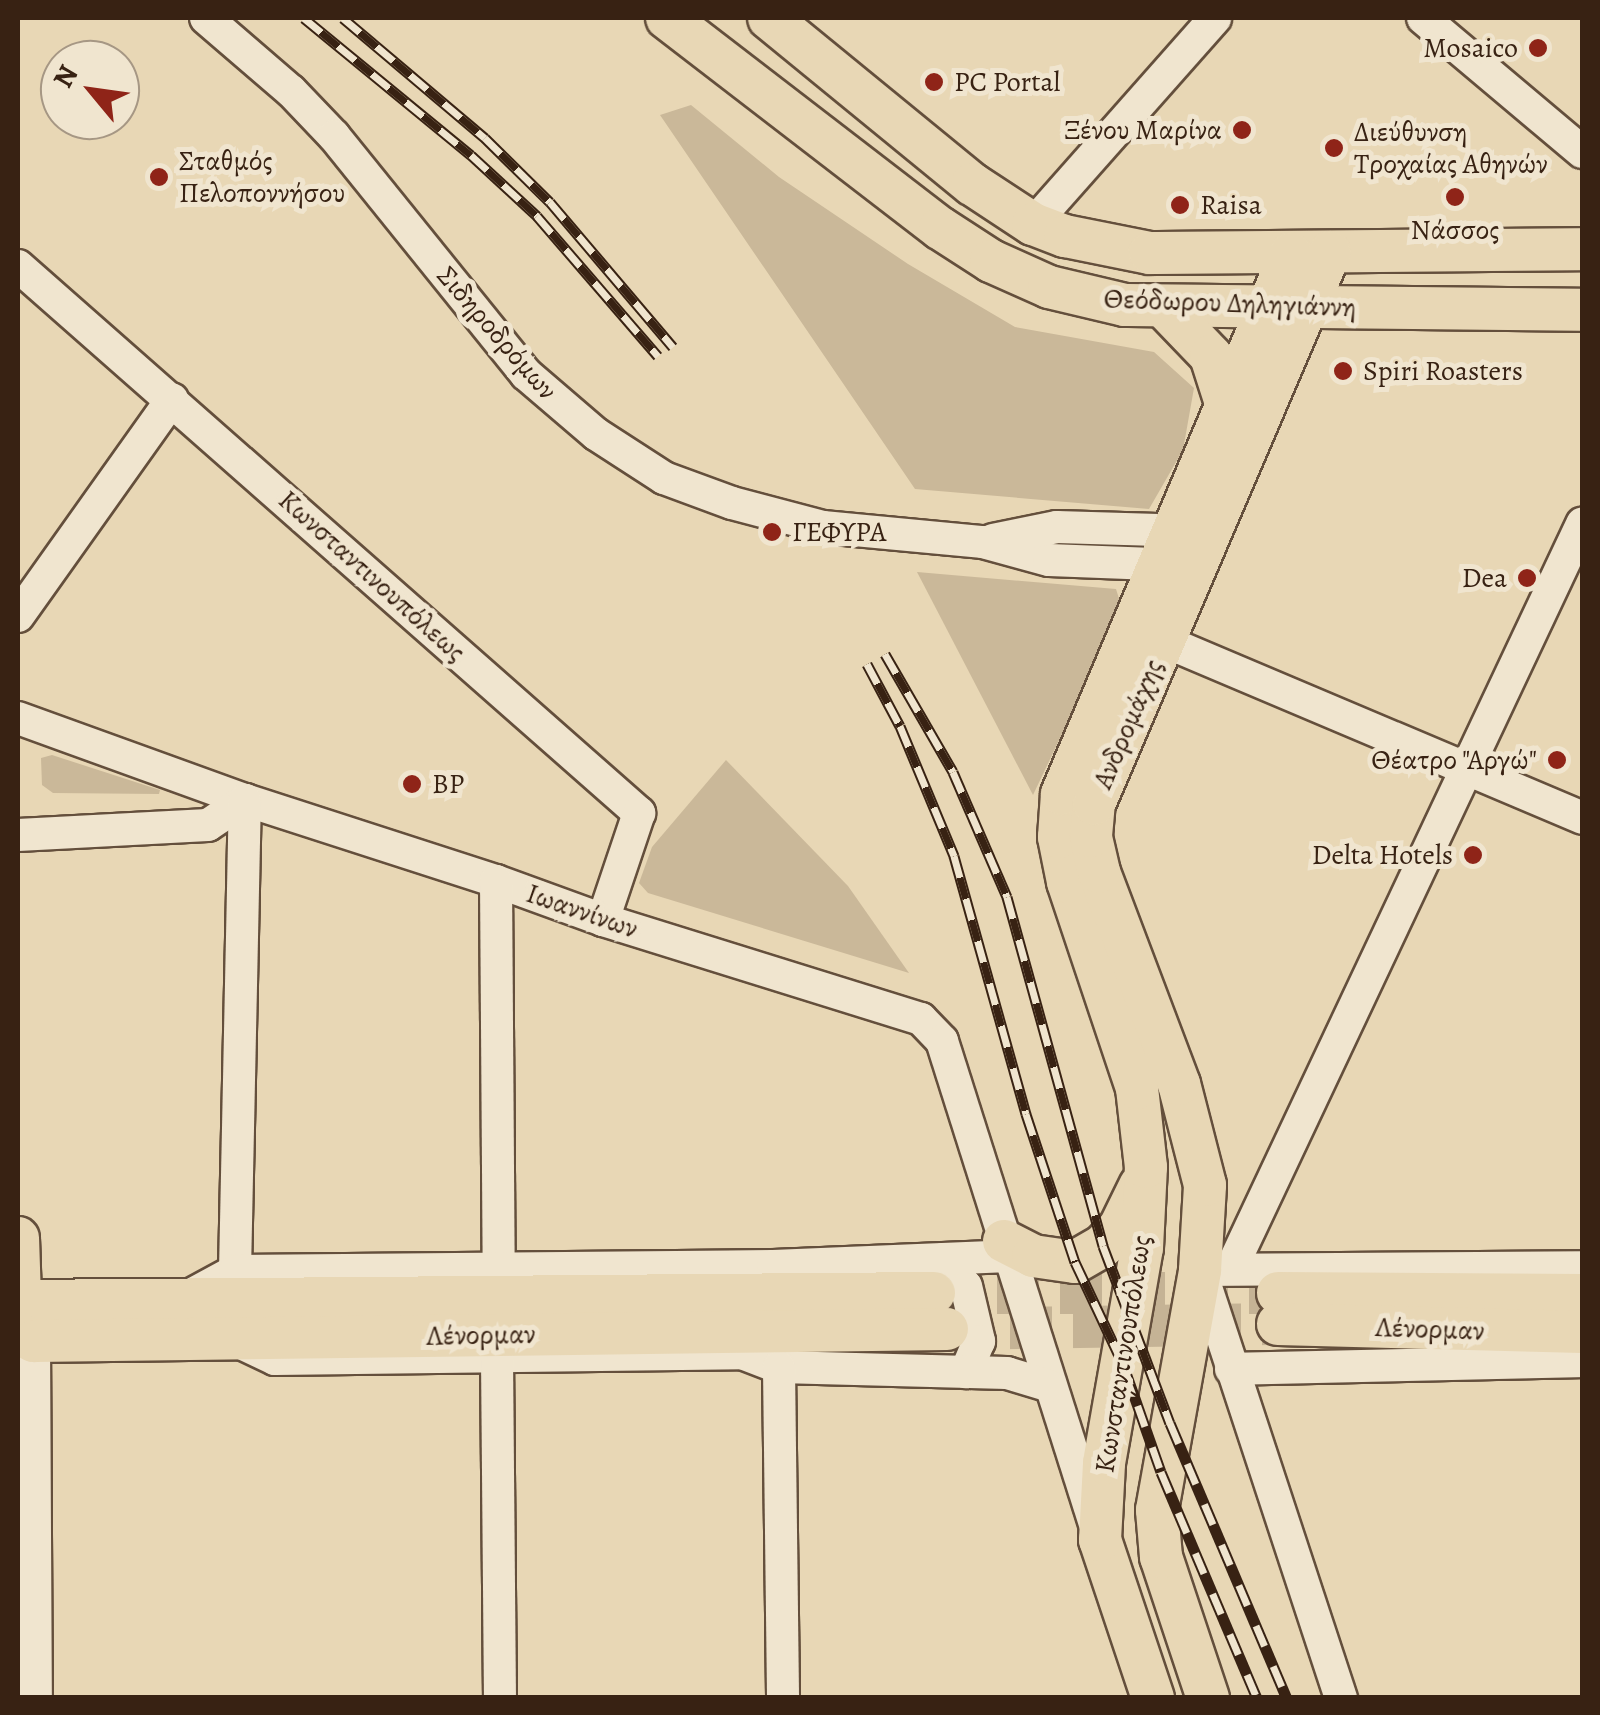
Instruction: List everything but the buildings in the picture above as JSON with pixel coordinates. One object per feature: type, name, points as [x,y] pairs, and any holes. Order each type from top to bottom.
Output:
[{"type":"main road","name":"Θεόδωρου Δηληγιάννη","points":[[667,18],[940,228],[991,261],[1049,287],[1096,300],[1164,307],[1582,310]]},
{"type":"main road","name":"Θεόδωρου Δηληγιάννη","points":[[779,21],[972,184],[1032,224],[1109,248],[1311,252],[1582,249]]},
{"type":"main road","name":"Ανδρομάχης","points":[[1146,1167],[1136,1088],[1068,882],[1059,838],[1062,794],[1186,548],[1311,252]]},
{"type":"main road","points":[[1164,307],[1211,356],[1227,406]]},
{"type":"main road","name":"Ανδρομάχης","points":[[1215,1269],[1196,1138],[1106,890],[1091,836],[1094,804],[1164,640],[1227,406],[1287,309]]},
{"type":"main road","points":[[1007,1249],[1058,1262],[1075,1262],[1090,1255],[1120,1227],[1146,1167]]},
{"type":"main road","name":"Κωνσταντινουπόλεως","points":[[1146,1167],[1142,1248],[1104,1464],[1100,1540],[1153,1698]]},
{"type":"main road","points":[[18,1238],[22,1318]]},
{"type":"main road","name":"Κωνσταντινουπόλεως","points":[[1208,1698],[1161,1557],[1157,1510],[1215,1269]]},
{"type":"main road","name":"Λένορμαν","points":[[22,1318],[187,1297],[941,1294]]},
{"type":"main road","name":"Λένορμαν","points":[[22,1318],[233,1339],[941,1294]]},
{"type":"main road","name":"Λένορμαν","points":[[1582,1295],[1278,1309],[1582,1332]]},
{"type":"street","name":"Σιδηροδρόμων","points":[[206,18],[291,91],[334,136],[526,374],[618,450],[664,478],[703,494],[795,521],[883,535],[983,542],[1049,560],[1186,548]]},
{"type":"street","points":[[1032,224],[1216,18]]},
{"type":"street","points":[[1422,18],[1582,152]]},
{"type":"street","name":"Κωνσταντινουπόλεως","points":[[18,266],[640,813],[603,920]]},
{"type":"street","points":[[18,616],[172,398]]},
{"type":"street","points":[[1341,1698],[1231,1369],[1215,1269],[1467,769],[1582,524]]},
{"type":"street","points":[[1164,640],[1582,818]]},
{"type":"street","name":"Ιωαννίνων","points":[[18,718],[245,800],[603,920],[920,1019],[934,1028],[942,1041],[1007,1249]]},
{"type":"street","points":[[18,835],[208,825],[245,800]]},
{"type":"street","points":[[245,800],[236,1271],[773,1266],[941,1294],[966,1286],[979,1341],[966,1372]]},
{"type":"street","points":[[496,881],[499,1266]]},
{"type":"street","points":[[941,1294],[1007,1249]]},
{"type":"street","name":"Κωνσταντινουπόλεως","points":[[1007,1249],[1100,1540]]},
{"type":"street","points":[[1215,1269],[1582,1267]]},
{"type":"street","name":"Λένορμαν","points":[[187,1297],[236,1271]]},
{"type":"street","points":[[22,1318],[36,1698]]},
{"type":"street","points":[[233,1339],[275,1360],[742,1354],[779,1367],[1007,1373],[1050,1386]]},
{"type":"street","points":[[496,1356],[500,1698]]},
{"type":"street","points":[[1231,1369],[1582,1361]]},
{"type":"street","points":[[779,1367],[783,1698]]},
{"type":"shaded area","points":[[691,105],[779,177],[908,264],[1015,327],[1154,352],[1194,388],[1183,450],[1149,509],[915,489],[660,115]]},
{"type":"shaded area","points":[[917,572],[1116,589],[1122,608],[1033,795]]},
{"type":"shaded area","points":[[52,755],[160,790],[159,794],[53,793],[42,785],[41,758]]},
{"type":"shaded area","points":[[726,760],[848,886],[909,973],[648,893],[639,883],[652,847]]},
{"type":"tunnel","points":[[934,1293],[1278,1293]]},
{"type":"tunnel","points":[[947,1329],[1278,1324]]},
{"type":"railway","points":[[304,18],[471,155],[537,216],[658,356]]},
{"type":"railway","points":[[343,18],[485,138],[550,202],[673,347]]},
{"type":"railway","points":[[885,654],[953,772],[1007,897],[1103,1246],[1170,1423],[1287,1698]]},
{"type":"railway","points":[[867,664],[900,726],[954,856],[1026,1114],[1075,1262],[1123,1364],[1161,1472],[1257,1698]]},
{"type":"place","name":"Mosaico","points":[[1538,48]]},
{"type":"place","name":"PC Portal","points":[[934,82]]},
{"type":"place","name":"Ξένου Μαρίνα","points":[[1242,130]]},
{"type":"place","name":"Διεύθυνση Τροχαίας Αθηνών","points":[[1334,148]]},
{"type":"place","name":"Σταθμός Πελοποννήσου","points":[[159,177]]},
{"type":"place","name":"Νάσσος","points":[[1455,197]]},
{"type":"place","name":"Raisa","points":[[1180,205]]},
{"type":"place","name":"Spiri Roasters","points":[[1343,371]]},
{"type":"place","name":"ΓΕΦΥΡΑ","points":[[772,532]]},
{"type":"place","name":"Dea","points":[[1527,578]]},
{"type":"place","name":"Θέατρο \"Αργώ\"","points":[[1557,760]]},
{"type":"place","name":"BP","points":[[412,784]]},
{"type":"place","name":"Delta Hotels","points":[[1473,855]]}]
